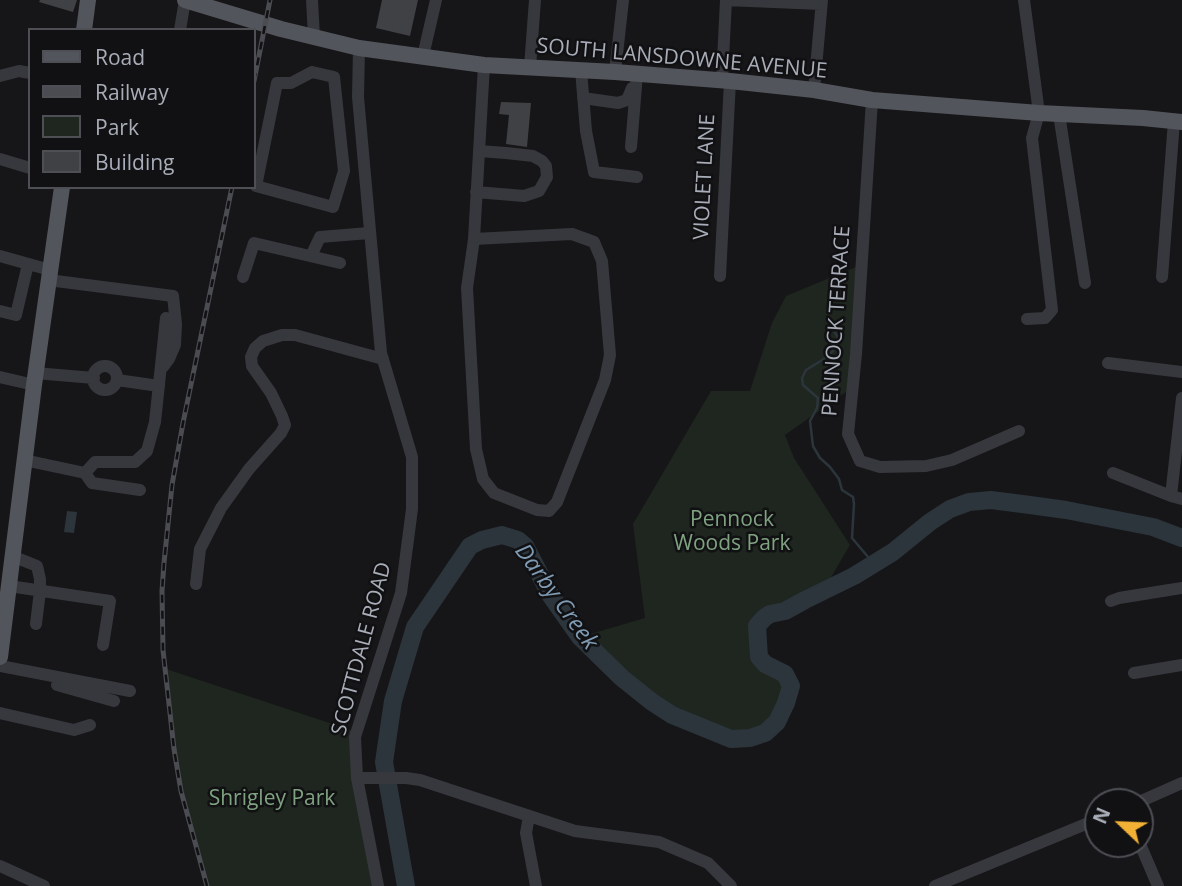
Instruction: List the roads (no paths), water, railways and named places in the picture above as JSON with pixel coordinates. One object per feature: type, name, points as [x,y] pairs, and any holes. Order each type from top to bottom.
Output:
[{"type":"main road","points":[[84,28],[88,0]]},
{"type":"main road","name":"SOUTH LANSDOWNE AVENUE","points":[[190,1],[278,28],[359,48],[484,65],[726,80],[872,100],[1178,122]]},
{"type":"main road","points":[[0,657],[3,603],[9,586],[62,189]]},
{"type":"street","points":[[312,0],[314,37]]},
{"type":"street","points":[[423,56],[436,0]]},
{"type":"street","points":[[530,67],[535,0]]},
{"type":"street","points":[[615,72],[623,0]]},
{"type":"street","points":[[726,0],[822,2],[814,90]]},
{"type":"street","name":"VIOLET LANE","points":[[720,276],[726,0]]},
{"type":"street","points":[[1024,0],[1039,113],[1032,138],[1052,310],[1045,318],[1027,319]]},
{"type":"street","points":[[181,28],[190,1]]},
{"type":"street","name":"SCOTTDALE ROAD","points":[[359,48],[360,129],[383,359],[412,457],[412,509],[401,593],[355,737],[378,886]]},
{"type":"street","points":[[474,239],[572,234],[594,242],[602,261],[610,355],[605,380],[557,502],[549,512],[494,493],[483,479],[476,449],[467,288],[474,239],[484,65]]},
{"type":"street","points":[[581,70],[586,131],[594,172],[637,177]]},
{"type":"street","points":[[0,76],[19,71],[28,73]]},
{"type":"street","points":[[312,72],[334,78],[340,130],[344,171],[333,206],[256,186],[277,83],[291,83],[312,72]]},
{"type":"street","points":[[583,99],[618,103],[627,100],[635,74]]},
{"type":"street","points":[[631,147],[635,74]]},
{"type":"street","name":"PENNOCK TERRACE","points":[[872,100],[856,354],[848,434],[860,461],[880,467],[926,466],[951,460],[1019,431]]},
{"type":"street","points":[[1059,114],[1085,283]]},
{"type":"street","points":[[1162,277],[1178,122]]},
{"type":"street","points":[[340,130],[360,129]]},
{"type":"street","points":[[476,192],[524,196],[539,191],[547,177],[546,166],[533,156],[479,151]]},
{"type":"street","points":[[0,159],[28,167]]},
{"type":"street","points":[[311,256],[320,237],[369,233]]},
{"type":"street","points":[[243,277],[254,243],[340,263]]},
{"type":"street","points":[[0,256],[27,264],[49,275],[173,296],[175,345],[160,371]]},
{"type":"street","points":[[0,311],[16,316],[27,264]]},
{"type":"street","points":[[85,473],[96,462],[135,462],[147,451],[155,422],[166,318]]},
{"type":"street","points":[[196,584],[200,549],[221,508],[285,425],[271,393],[251,366],[255,348],[263,341],[282,335],[295,335],[383,359]]},
{"type":"street","points":[[1108,363],[1182,372]]},
{"type":"street","points":[[0,376],[35,379],[94,378],[98,369],[105,366],[116,372],[117,380],[159,386]]},
{"type":"street","points":[[1113,473],[1176,498],[1182,398]]},
{"type":"street","points":[[24,460],[85,473],[92,483],[140,490]]},
{"type":"street","points":[[12,556],[37,566],[40,591],[36,624]]},
{"type":"street","points":[[9,586],[110,601],[103,645]]},
{"type":"street","points":[[1111,601],[1182,588]]},
{"type":"street","points":[[1135,673],[1182,665]]},
{"type":"street","points":[[0,666],[130,691]]},
{"type":"street","points":[[0,674],[51,683],[114,701]]},
{"type":"street","points":[[0,713],[74,730],[90,725]]},
{"type":"street","points":[[361,778],[420,780],[575,831],[659,842],[708,863],[731,886]]},
{"type":"street","points":[[1154,795],[1182,783]]},
{"type":"street","points":[[529,816],[526,833],[536,886]]},
{"type":"street","points":[[935,886],[1084,825]]},
{"type":"street","points":[[1146,858],[1158,886]]},
{"type":"street","points":[[0,866],[44,886]]},
{"type":"waterway","points":[[838,325],[835,332],[839,340],[833,351],[806,370],[802,378],[803,385],[818,398],[817,408],[810,421],[813,446],[839,479],[842,490],[853,497],[852,538],[874,564]]},
{"type":"waterway","name":"Darby Creek","points":[[406,886],[384,762],[393,701],[415,627],[470,546],[482,540],[502,535],[518,540],[525,546],[551,596],[580,637],[622,678],[672,715],[731,739],[750,738],[765,733],[777,722],[791,686],[785,674],[765,664],[759,657],[757,626],[764,618],[785,611],[854,576],[893,552],[950,509],[969,502],[991,500],[1066,510],[1153,527],[1182,538]]},
{"type":"railway","points":[[256,71],[270,0]]},
{"type":"railway","points":[[207,886],[181,791],[174,749],[163,650],[162,591],[172,485],[232,189]]},
{"type":"park label","name":"Pennock Woods Park","points":[[732,532]]},
{"type":"park label","name":"Shrigley Park","points":[[272,799]]}]
